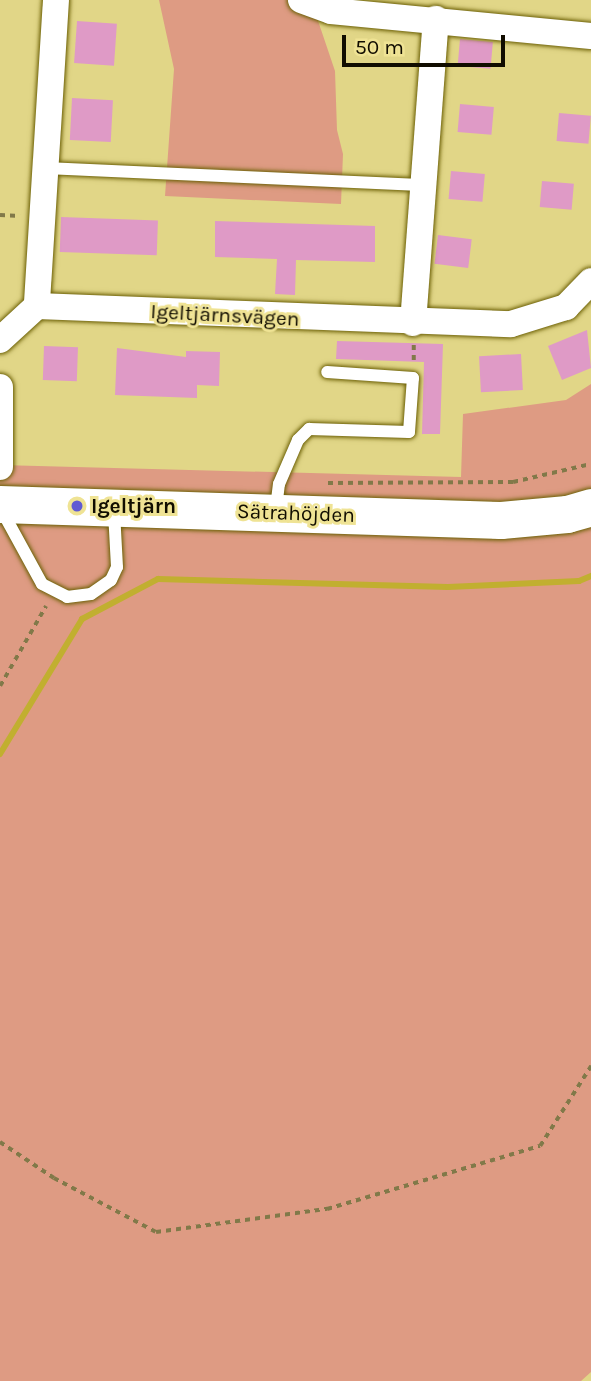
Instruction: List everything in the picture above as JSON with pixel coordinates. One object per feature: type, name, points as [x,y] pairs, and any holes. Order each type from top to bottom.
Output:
[{"type":"street","points":[[0,340],[37,306],[56,0]]},
{"type":"street","points":[[301,0],[331,11],[591,36]]},
{"type":"street","points":[[413,323],[420,185],[436,19]]},
{"type":"street","name":"Igeltjärnsvägen","points":[[37,306],[413,323],[511,324],[566,307],[591,281]]},
{"type":"street","points":[[0,387],[0,467]]},
{"type":"street","name":"Sätrahöjden","points":[[0,505],[113,508],[277,498],[501,520],[591,507]]},
{"type":"lane","points":[[46,169],[420,185]]},
{"type":"lane","points":[[277,498],[298,440],[309,429],[409,432],[413,378],[327,372]]},
{"type":"lane","points":[[0,505],[16,543],[42,584],[53,593],[82,597],[111,580],[117,560],[113,508]]},
{"type":"path","points":[[413,323],[413,378]]},
{"type":"path","points":[[277,498],[513,482],[591,464]]},
{"type":"path","points":[[0,686],[53,593]]},
{"type":"path","points":[[0,1142],[54,1178],[156,1232],[327,1209],[540,1146],[591,1066]]},
{"type":"shaded area","points":[[159,0],[311,0],[335,71],[337,130],[343,154],[341,204],[165,196],[174,69]]},
{"type":"shaded area","points":[[591,384],[591,1372],[581,1381],[0,1381],[0,465],[461,477],[463,414],[566,400]]},
{"type":"building","points":[[77,21],[117,24],[114,66],[74,63]]},
{"type":"building","points":[[460,39],[493,42],[491,69],[458,66]]},
{"type":"building","points":[[72,98],[113,100],[111,142],[70,140]]},
{"type":"building","points":[[460,104],[494,107],[491,135],[458,132]]},
{"type":"building","points":[[559,113],[591,116],[588,144],[557,141]]},
{"type":"building","points":[[451,171],[485,174],[482,202],[449,199]]},
{"type":"building","points":[[542,181],[574,184],[572,210],[540,207]]},
{"type":"building","points":[[61,217],[158,220],[157,255],[60,252]]},
{"type":"building","points":[[215,221],[375,226],[375,262],[296,260],[295,295],[275,294],[277,259],[215,257]]},
{"type":"building","points":[[438,235],[472,239],[468,268],[434,264]]},
{"type":"building","points":[[587,330],[591,368],[562,380],[548,346]]},
{"type":"building","points":[[337,341],[443,344],[440,434],[422,434],[424,362],[336,359]]},
{"type":"building","points":[[44,346],[78,347],[77,381],[43,380]]},
{"type":"building","points":[[117,348],[186,357],[186,351],[220,352],[219,386],[197,385],[197,398],[115,395]]},
{"type":"building","points":[[521,354],[523,390],[481,392],[479,356]]},
{"type":"waterway","points":[[0,754],[82,619],[158,579],[448,587],[579,581],[591,576]]},
{"type":"place","name":"Igeltjärn","points":[[77,506]]}]
